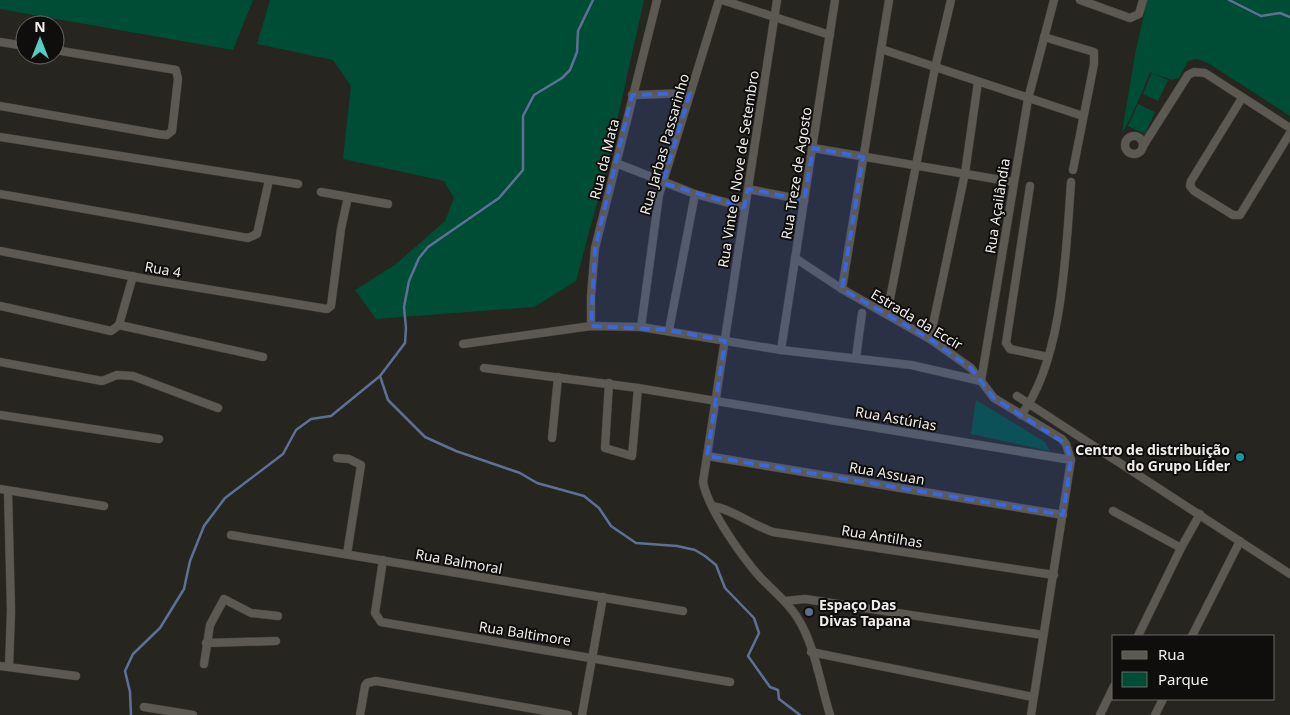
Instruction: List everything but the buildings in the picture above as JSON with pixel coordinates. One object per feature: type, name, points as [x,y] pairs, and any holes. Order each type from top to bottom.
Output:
[{"type":"street","name":"Rua da Mata","points":[[591,326],[591,296],[595,248],[657,0]]},
{"type":"street","points":[[721,0],[830,36]]},
{"type":"street","name":"Rua Jarbas Passarinho","points":[[641,327],[655,213],[690,93],[721,0]]},
{"type":"street","name":"Rua Vinte e Nove de Setembro","points":[[710,503],[703,482],[777,0]]},
{"type":"street","name":"Rua Treze de Agosto","points":[[781,350],[835,0]]},
{"type":"street","points":[[842,289],[889,0]]},
{"type":"street","points":[[887,314],[934,68],[950,0]]},
{"type":"street","points":[[1054,0],[1044,37],[1094,52],[1094,64],[1073,170]]},
{"type":"street","points":[[1080,0],[1130,18],[1140,14],[1143,0]]},
{"type":"street","name":"Rua Açailândia","points":[[981,381],[1028,99],[1044,37]]},
{"type":"street","points":[[0,42],[15,44]]},
{"type":"street","points":[[881,49],[1083,116]]},
{"type":"street","points":[[0,106],[158,134],[168,135],[172,132],[178,79],[176,70],[65,52]]},
{"type":"street","points":[[1143,146],[1188,75],[1194,72],[1204,73],[1290,128]]},
{"type":"street","points":[[930,339],[965,173],[978,82]]},
{"type":"street","points":[[632,95],[690,93]]},
{"type":"street","points":[[1242,98],[1191,181],[1190,186],[1194,191],[1232,215],[1240,215],[1290,133]]},
{"type":"street","points":[[0,137],[298,184]]},
{"type":"street","points":[[813,148],[1013,182]]},
{"type":"street","points":[[616,164],[695,194],[744,207]]},
{"type":"street","points":[[0,194],[248,238],[257,234],[269,180]]},
{"type":"street","points":[[1021,415],[1029,404],[1048,357],[1058,308],[1071,182]]},
{"type":"street","points":[[1030,186],[1006,344],[1010,349],[1048,357]]},
{"type":"street","points":[[748,189],[804,200]]},
{"type":"street","points":[[321,192],[388,204]]},
{"type":"street","points":[[669,330],[695,194]]},
{"type":"street","name":"Rua 4","points":[[0,251],[133,276],[330,309],[332,306],[341,229],[348,197]]},
{"type":"street","name":"Estrada da Eccir","points":[[795,258],[842,289],[930,339],[971,368],[994,398],[1062,438],[1071,460]]},
{"type":"street","points":[[0,306],[112,331],[119,325],[133,276]]},
{"type":"street","points":[[856,358],[862,313]]},
{"type":"street","points":[[119,325],[263,357]]},
{"type":"street","points":[[464,344],[591,326],[641,327],[669,330],[781,350],[911,365],[981,381]]},
{"type":"street","points":[[0,362],[102,381],[117,375],[133,376],[218,408]]},
{"type":"street","name":"Rua Astúrias","points":[[484,368],[609,383],[1071,460]]},
{"type":"street","points":[[552,438],[558,377]]},
{"type":"street","points":[[609,383],[606,450],[632,456],[638,388]]},
{"type":"street","points":[[1017,396],[1290,574]]},
{"type":"street","points":[[0,416],[159,439]]},
{"type":"street","name":"Rua Assuan","points":[[707,456],[1062,515]]},
{"type":"street","points":[[337,458],[349,459],[361,465],[347,554]]},
{"type":"street","points":[[1031,715],[1071,460]]},
{"type":"street","points":[[9,667],[11,611],[4,490],[104,506]]},
{"type":"street","points":[[710,503],[758,575],[785,601],[797,617],[811,652],[830,715]]},
{"type":"street","name":"Rua Antilhas","points":[[710,503],[721,507],[748,523],[773,532],[1054,575]]},
{"type":"street","points":[[1113,511],[1181,548]]},
{"type":"street","points":[[1138,635],[1181,548],[1200,514]]},
{"type":"street","name":"Rua Balmoral","points":[[231,535],[683,611]]},
{"type":"street","points":[[1193,635],[1240,541]]},
{"type":"street","name":"Rua Baltimore","points":[[383,560],[375,613],[381,622],[591,656],[730,682]]},
{"type":"street","points":[[582,715],[603,597]]},
{"type":"street","points":[[785,601],[804,598],[1043,635]]},
{"type":"street","points":[[204,664],[210,625],[222,600],[228,600],[251,614],[278,616]]},
{"type":"street","points":[[206,643],[276,641]]},
{"type":"street","points":[[811,652],[1033,697]]},
{"type":"street","points":[[0,666],[76,676]]},
{"type":"street","points":[[360,715],[365,686],[376,681],[568,715]]},
{"type":"street","points":[[1100,715],[1112,690]]},
{"type":"street","points":[[1154,715],[1162,700]]},
{"type":"street","points":[[144,707],[193,715]]},
{"type":"highlighted area","points":[[690,93],[663,183],[744,207],[748,189],[804,200],[813,148],[863,157],[842,289],[930,339],[971,368],[994,398],[1066,444],[1071,460],[1063,515],[707,456],[725,341],[669,330],[591,326],[595,248],[632,95]]},
{"type":"green space","points":[[0,0],[253,0],[233,50],[65,20],[65,15],[34,15],[0,9]]},
{"type":"green space","points":[[270,0],[644,0],[607,166],[576,281],[534,307],[376,319],[355,290],[396,264],[445,221],[454,198],[444,181],[343,159],[351,86],[333,60],[257,44]]},
{"type":"green space","points":[[1147,0],[1290,0],[1290,116],[1208,63],[1197,59],[1188,61],[1179,78],[1172,80],[1150,72],[1122,132],[1135,55]]},
{"type":"green space","points":[[1152,73],[1168,80],[1158,101],[1143,94]]},
{"type":"green space","points":[[1138,104],[1155,112],[1145,134],[1128,126]]},
{"type":"green space","points":[[976,400],[1045,442],[1050,451],[971,434]]},
{"type":"waterway","points":[[131,715],[130,692],[125,671],[133,654],[160,628],[184,589],[190,561],[204,526],[225,498],[283,454],[296,430],[311,419],[331,416],[380,376],[405,343],[404,307],[409,281],[419,258],[428,247],[499,198],[523,170],[523,116],[534,95],[562,78],[570,70],[577,52],[578,31],[593,0]]},
{"type":"waterway","points":[[1229,0],[1261,16],[1280,13],[1290,17]]},
{"type":"waterway","points":[[380,376],[388,400],[425,437],[456,451],[520,473],[537,483],[584,496],[599,508],[611,526],[636,543],[677,546],[695,550],[705,556],[716,565],[725,588],[754,618],[759,633],[748,656],[770,687],[778,690],[779,699],[800,715]]},
{"type":"place","name":"Centro de distribuição do Grupo Líder","points":[[1240,457]]},
{"type":"place","name":"Espaço Das Divas Tapana","points":[[809,612]]}]
